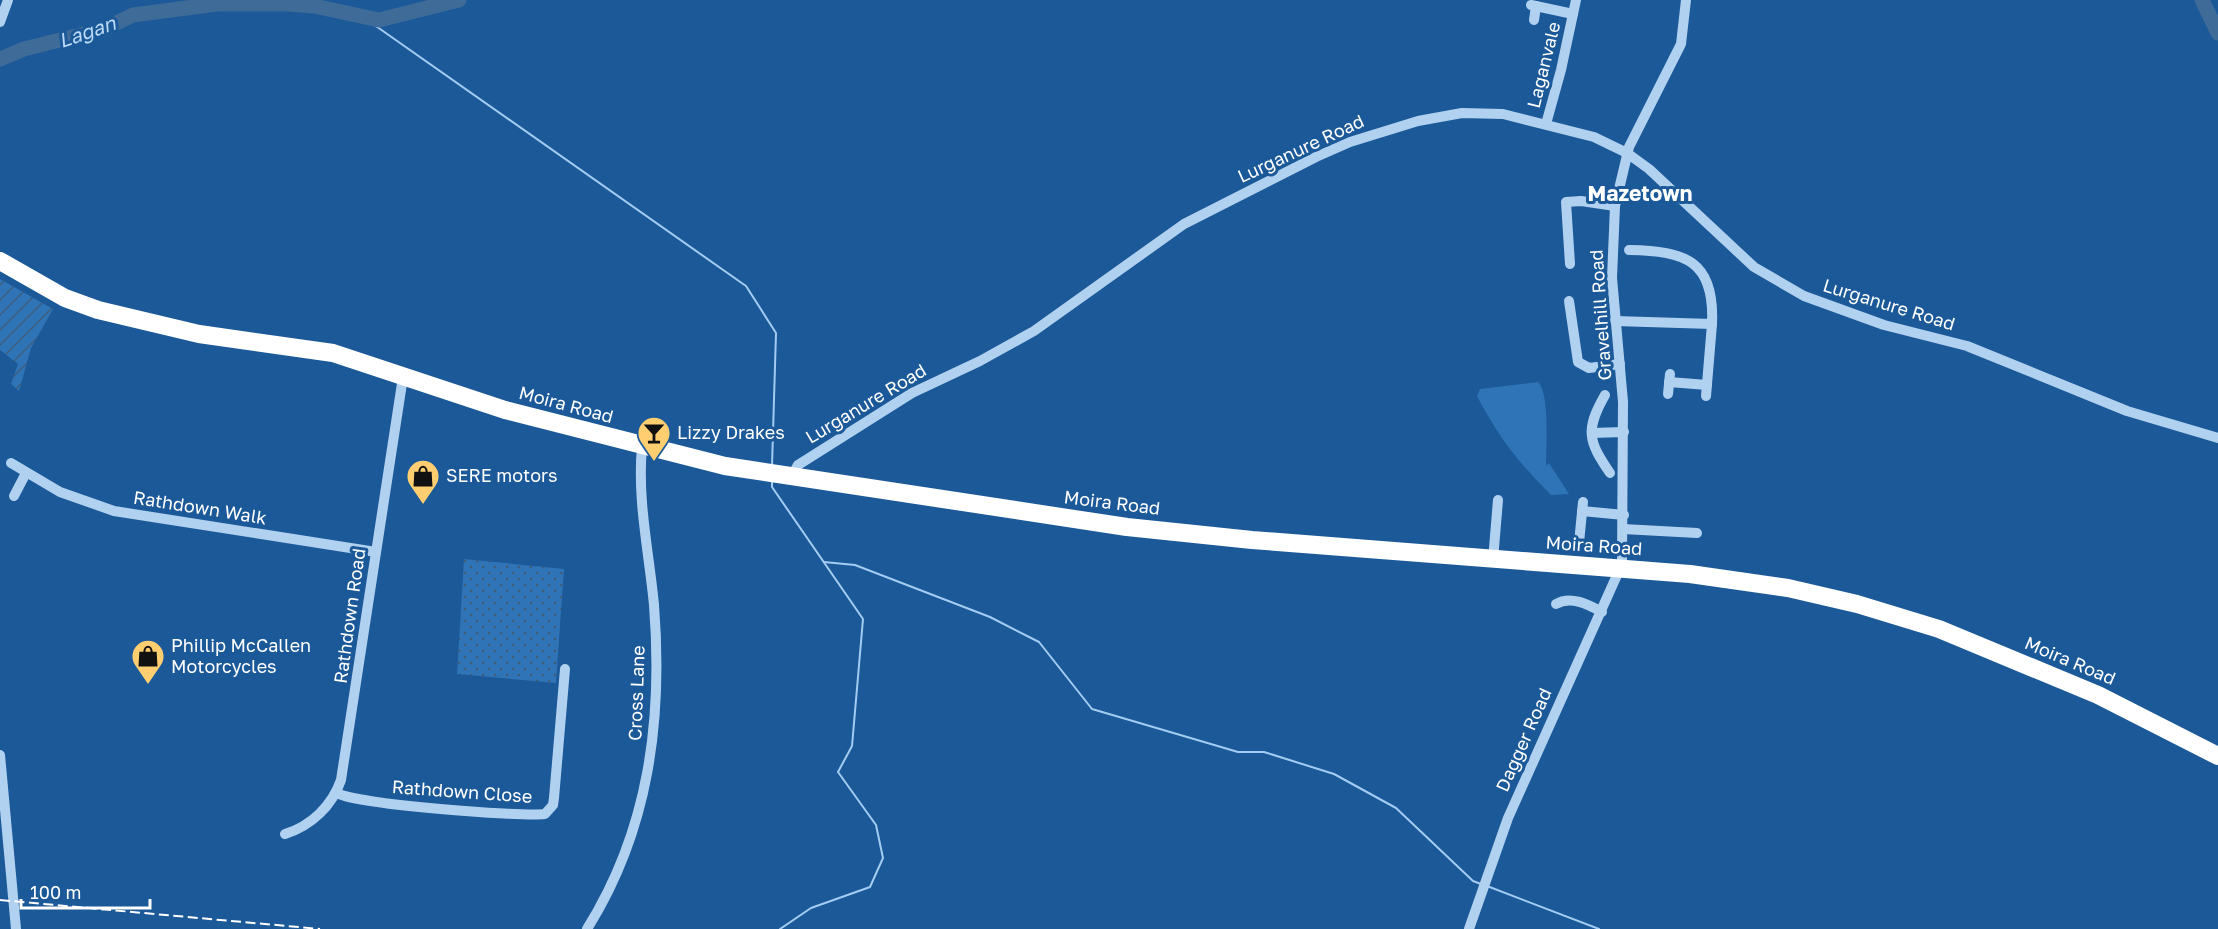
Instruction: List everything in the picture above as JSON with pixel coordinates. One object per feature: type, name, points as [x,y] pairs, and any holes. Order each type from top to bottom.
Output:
[{"type":"highway","name":"Moira Road","points":[[0,261],[65,298],[98,310],[199,334],[333,353],[505,410],[702,462],[1127,527],[1731,579],[1788,588],[1867,607],[1939,630],[2098,695],[2218,756]]},
{"type":"street","points":[[0,22],[8,0]]},
{"type":"street","name":"Laganvale","points":[[1546,124],[1561,70],[1576,0]]},
{"type":"street","name":"Gravelhill Road","points":[[1621,570],[1624,515],[1624,432],[1612,268],[1616,206],[1628,153],[1644,114],[1674,61],[1683,33],[1686,0]]},
{"type":"street","name":"Laganvale","points":[[1534,20],[1534,6],[1573,14]]},
{"type":"street","name":"Lurganure Road","points":[[779,474],[798,465],[891,404],[1034,331],[1184,224],[1316,156],[1377,133],[1444,115],[1503,114],[1594,137],[1628,153],[1649,169],[1748,262],[1766,276],[1794,291],[1867,319],[1967,346],[2127,411],[2218,438]]},
{"type":"street","points":[[1570,264],[1566,202],[1581,201],[1616,206]]},
{"type":"street","points":[[1629,250],[1674,254],[1701,272],[1712,294],[1707,390],[1670,378],[1668,394]]},
{"type":"street","points":[[1569,301],[1578,362],[1589,368],[1620,364]]},
{"type":"street","points":[[1615,321],[1712,324]]},
{"type":"street","name":"Rathdown Road","points":[[285,834],[316,818],[337,792],[344,769],[403,376]]},
{"type":"street","points":[[1605,395],[1592,418],[1592,433],[1593,448],[1610,473]]},
{"type":"street","points":[[1592,433],[1624,432]]},
{"type":"street","name":"Cross Lane","points":[[587,929],[625,860],[643,793],[652,740],[657,664],[654,606],[639,483],[642,447]]},
{"type":"street","name":"Rathdown Walk","points":[[11,463],[76,499],[114,511],[376,552]]},
{"type":"street","points":[[14,496],[27,473]]},
{"type":"street","points":[[1493,560],[1498,500]]},
{"type":"street","points":[[1578,543],[1583,506],[1624,515]]},
{"type":"street","points":[[1623,529],[1691,529]]},
{"type":"street","name":"Dagger Road","points":[[1469,929],[1485,877],[1529,768],[1621,570]]},
{"type":"street","points":[[1556,604],[1562,601],[1584,602],[1602,612]]},
{"type":"street","name":"Rathdown Close","points":[[337,792],[349,798],[379,803],[545,814],[553,805],[554,798],[565,669]]},
{"type":"street","points":[[0,755],[16,929]]},
{"type":"shaded area","points":[[0,279],[53,309],[31,348],[19,391],[11,384],[18,364],[0,350]]},
{"type":"shaded area","points":[[1538,382],[1542,388],[1546,409],[1546,466],[1549,463],[1569,494],[1551,495],[1539,483],[1501,437],[1477,396],[1480,389]]},
{"type":"shaded area","points":[[464,559],[564,569],[556,683],[457,674]]},
{"type":"waterway","name":"Lagan","points":[[0,59],[24,49],[104,29],[133,15],[217,4],[314,6],[379,20],[459,0]]},
{"type":"waterway","name":"Lagan","points":[[2202,0],[2218,33]]},
{"type":"waterway","points":[[363,17],[746,286],[776,333],[772,466]]},
{"type":"waterway","points":[[772,481],[772,487],[863,619],[852,746],[838,772],[876,825],[883,858],[870,887],[811,908],[780,929]]},
{"type":"waterway","points":[[824,562],[855,565],[990,617],[1039,642],[1092,709],[1238,752],[1264,752],[1334,774],[1396,808],[1473,881],[1481,884]]},
{"type":"waterway","points":[[1487,886],[1599,929]]},
{"type":"railway","points":[[0,900],[320,929]]},
{"type":"place","name":"Lizzy Drakes","points":[[654,462]]},
{"type":"place","name":"SERE motors","points":[[423,505]]},
{"type":"place","name":"Phillip McCallen Motorcycles","points":[[148,685]]},
{"type":"district","name":"Mazetown","points":[[1640,194]]}]
